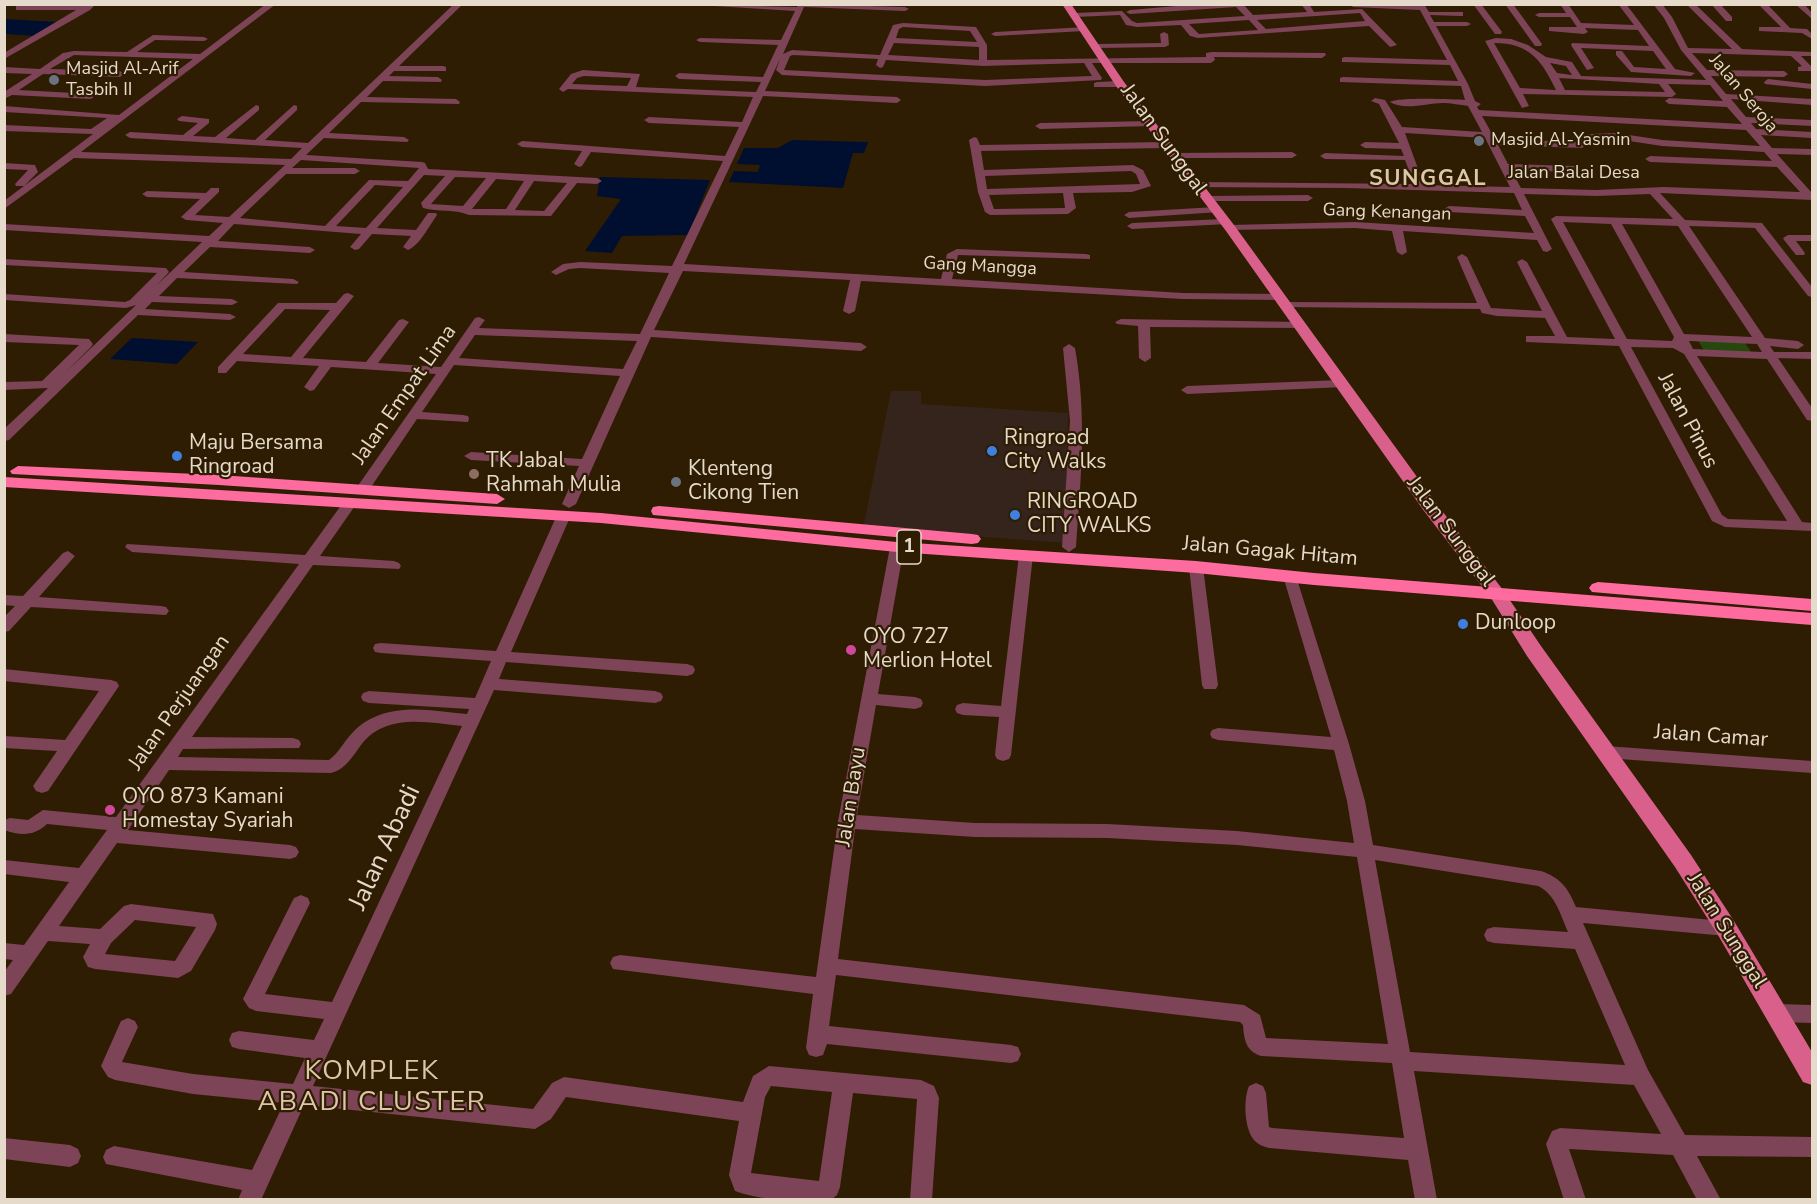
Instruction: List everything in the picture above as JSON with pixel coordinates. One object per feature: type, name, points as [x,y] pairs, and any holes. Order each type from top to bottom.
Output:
[{"type":"highway","name":"Jalan Gagak Hitam","points":[[4,470],[208,480],[356,497]]},
{"type":"highway","name":"Jalan Gagak Hitam","points":[[4,482],[356,497],[567,509],[750,527],[1069,547],[1812,620]]},
{"type":"highway","name":"Jalan Gagak Hitam","points":[[750,527],[897,547],[1196,567],[1290,576],[1812,605]]},
{"type":"main road","name":"Jalan Sunggal","points":[[1071,11],[1120,84],[1227,225],[1452,537],[1492,588],[1726,928],[1812,1074]]},
{"type":"street","points":[[4,206],[272,4]]},
{"type":"street","points":[[4,437],[138,312],[459,4]]},
{"type":"street","points":[[686,4],[877,6],[905,9]]},
{"type":"street","points":[[1121,10],[1198,4]]},
{"type":"street","points":[[1071,11],[1238,4],[1264,32]]},
{"type":"street","points":[[1305,4],[1312,14]]},
{"type":"street","points":[[1334,4],[1423,6],[1432,13],[1460,14]]},
{"type":"street","points":[[1477,4],[1498,32]]},
{"type":"street","points":[[1509,4],[1538,44]]},
{"type":"street","points":[[1564,4],[1595,46]]},
{"type":"street","name":"Jalan Seroja","points":[[1657,4],[1668,17],[1685,50],[1768,150],[1811,197]]},
{"type":"street","points":[[1690,4],[1740,52]]},
{"type":"street","points":[[1715,4],[1729,19]]},
{"type":"street","points":[[1762,4],[1788,30]]},
{"type":"street","points":[[1798,4],[1812,17]]},
{"type":"street","points":[[19,8],[89,6]]},
{"type":"street","points":[[4,57],[89,6]]},
{"type":"street","name":"Jalan Abadi","points":[[253,1191],[339,1012],[629,373],[801,6]]},
{"type":"street","points":[[1423,6],[1435,24],[1471,103],[1547,249]]},
{"type":"street","points":[[1621,7],[1672,71]]},
{"type":"street","points":[[1121,10],[1131,24],[1360,11],[1365,13],[1371,23],[1393,45]]},
{"type":"street","points":[[1432,13],[1435,24]]},
{"type":"street","points":[[1539,15],[1572,15]]},
{"type":"street","points":[[1183,22],[1198,36],[1371,23]]},
{"type":"street","points":[[1435,24],[1467,24]]},
{"type":"street","points":[[877,80],[883,57],[896,27],[903,25],[973,29],[983,45],[983,63]]},
{"type":"street","points":[[1552,29],[1640,28]]},
{"type":"street","points":[[130,54],[164,29]]},
{"type":"street","points":[[995,34],[1084,29]]},
{"type":"street","points":[[1799,36],[1768,32],[1804,30],[1812,37]]},
{"type":"street","points":[[1105,59],[1165,45],[1164,34]]},
{"type":"street","points":[[153,37],[204,39]]},
{"type":"street","points":[[700,40],[784,44]]},
{"type":"street","points":[[890,40],[983,45]]},
{"type":"street","points":[[11,42],[31,41]]},
{"type":"street","points":[[1526,106],[1489,41],[1517,44],[1544,59],[1568,64],[1578,78]]},
{"type":"street","points":[[1590,68],[1575,46],[1658,52]]},
{"type":"street","points":[[1685,50],[1740,52],[1812,48]]},
{"type":"street","points":[[1793,50],[1812,54]]},
{"type":"street","points":[[1793,50],[1808,69]]},
{"type":"street","points":[[1086,60],[1098,78],[985,83],[877,80],[780,70],[786,55],[792,52],[983,63],[1105,59],[1210,60],[1218,67]]},
{"type":"street","points":[[1658,52],[1619,53],[1631,69],[1784,74]]},
{"type":"street","points":[[8,94],[66,55],[74,53],[202,57]]},
{"type":"street","points":[[1210,60],[1209,55],[1212,54],[1322,55]]},
{"type":"street","points":[[1105,59],[1129,71]]},
{"type":"street","points":[[1544,59],[1562,93]]},
{"type":"street","points":[[1345,60],[1453,63]]},
{"type":"street","points":[[392,68],[443,69]]},
{"type":"street","points":[[1156,70],[1203,69]]},
{"type":"street","points":[[4,70],[120,74]]},
{"type":"street","points":[[630,89],[638,76],[583,73],[574,76],[564,87],[897,100]]},
{"type":"street","points":[[1552,75],[1713,83]]},
{"type":"street","points":[[679,76],[766,80]]},
{"type":"street","points":[[382,78],[438,80]]},
{"type":"street","points":[[1343,80],[1464,84]]},
{"type":"street","points":[[1516,91],[1672,94],[1662,82]]},
{"type":"street","points":[[1774,99],[1762,83],[1812,87]]},
{"type":"street","points":[[1097,86],[1120,84]]},
{"type":"street","points":[[8,94],[90,96]]},
{"type":"street","points":[[360,99],[456,102]]},
{"type":"street","points":[[1669,101],[1774,99],[1812,102]]},
{"type":"street","points":[[1394,102],[1419,103],[1443,100],[1591,110]]},
{"type":"street","points":[[1375,101],[1382,102],[1399,130],[1420,186]]},
{"type":"street","points":[[218,140],[256,108]]},
{"type":"street","points":[[257,142],[294,108]]},
{"type":"street","points":[[4,109],[114,116],[98,130],[91,132],[4,128]]},
{"type":"street","points":[[1624,109],[1633,121]]},
{"type":"street","points":[[1477,113],[1633,121],[1812,135]]},
{"type":"street","points":[[164,157],[206,121],[182,119]]},
{"type":"street","points":[[649,120],[744,125]]},
{"type":"street","points":[[1040,126],[1151,123]]},
{"type":"street","points":[[1696,137],[1812,123]]},
{"type":"street","points":[[1399,130],[1582,145],[1589,137],[1604,136],[1812,152]]},
{"type":"street","points":[[130,135],[311,146]]},
{"type":"street","points":[[322,135],[404,140]]},
{"type":"street","points":[[133,154],[154,137]]},
{"type":"street","points":[[522,144],[729,159]]},
{"type":"street","points":[[1068,191],[1071,208],[1068,211],[994,213],[988,210],[975,147],[1065,148],[1146,145],[1292,155]]},
{"type":"street","points":[[1365,145],[1405,146]]},
{"type":"street","points":[[579,165],[588,149]]},
{"type":"street","points":[[72,155],[422,165],[424,168],[422,172],[355,248]]},
{"type":"street","points":[[1325,156],[1402,158]]},
{"type":"street","points":[[1650,159],[1780,164]]},
{"type":"street","points":[[4,166],[26,166],[34,170],[4,197]]},
{"type":"street","points":[[1505,167],[1574,169]]},
{"type":"street","points":[[979,173],[1133,168],[1140,172],[1146,186],[1132,189],[983,192]]},
{"type":"street","points":[[285,171],[355,171]]},
{"type":"street","points":[[422,172],[597,181]]},
{"type":"street","points":[[453,173],[426,203],[427,206],[466,209],[470,212],[547,213],[574,180]]},
{"type":"street","points":[[466,209],[478,198],[493,176]]},
{"type":"street","points":[[510,212],[531,178]]},
{"type":"street","points":[[1794,180],[1812,181]]},
{"type":"street","points":[[328,229],[372,182],[411,184]]},
{"type":"street","name":"Jalan Balai Desa","points":[[1196,185],[1420,186],[1596,193],[1664,190],[1811,197]]},
{"type":"street","points":[[1652,190],[1686,222]]},
{"type":"street","points":[[1664,190],[1761,341],[1776,351],[1812,417]]},
{"type":"street","points":[[147,194],[212,193],[186,217],[328,229],[419,233]]},
{"type":"street","points":[[1211,204],[1308,198]]},
{"type":"street","name":"Gang Kenangan","points":[[1211,204],[1132,220],[1227,225],[1355,225],[1542,237]]},
{"type":"street","points":[[1449,209],[1528,212]]},
{"type":"street","points":[[408,247],[432,215]]},
{"type":"street","name":"Jalan Pinus","points":[[1614,220],[1556,219],[1717,518],[1725,523],[1797,526]]},
{"type":"street","points":[[1812,294],[1760,226],[1614,220],[1678,341],[1689,352],[1797,526],[1812,527]]},
{"type":"street","points":[[4,227],[310,250]]},
{"type":"street","points":[[1397,227],[1402,252]]},
{"type":"street","points":[[1800,253],[1788,237],[1812,238]]},
{"type":"street","points":[[946,283],[952,254],[962,251],[1086,257]]},
{"type":"street","points":[[1462,257],[1485,309]]},
{"type":"street","points":[[4,262],[151,269],[164,272],[134,302],[126,305],[4,297]]},
{"type":"street","points":[[1522,262],[1562,339]]},
{"type":"street","name":"Gang Mangga","points":[[556,272],[567,266],[580,265],[678,269],[856,277],[1284,304],[1485,309],[1497,313],[1550,315]]},
{"type":"street","points":[[176,275],[293,282]]},
{"type":"street","points":[[849,311],[856,277]]},
{"type":"street","points":[[1722,277],[1812,400]]},
{"type":"street","points":[[294,361],[348,296]]},
{"type":"street","points":[[152,298],[232,302]]},
{"type":"street","points":[[222,370],[282,305],[339,307]]},
{"type":"street","points":[[138,312],[230,317]]},
{"type":"street","points":[[369,367],[403,322]]},
{"type":"street","points":[[1121,322],[1299,325]]},
{"type":"street","points":[[1144,323],[1145,358]]},
{"type":"street","name":"Jalan Empat Lima","points":[[356,497],[416,415],[476,326],[647,336]]},
{"type":"street","points":[[647,336],[861,347]]},
{"type":"street","points":[[4,338],[85,342],[87,344],[45,385],[4,386]]},
{"type":"street","points":[[1530,339],[1623,342],[1761,341]]},
{"type":"street","points":[[1776,351],[1812,346]]},
{"type":"street","points":[[1069,348],[1075,415],[1074,492],[1069,547]]},
{"type":"street","points":[[1689,352],[1776,351],[1812,355]]},
{"type":"street","points":[[234,357],[369,367],[449,366],[629,373]]},
{"type":"street","points":[[310,387],[328,363]]},
{"type":"street","points":[[1187,390],[1341,384]]},
{"type":"street","points":[[416,415],[463,419]]},
{"type":"street","points":[[471,456],[588,463]]},
{"type":"street","name":"Jalan Perjuangan","points":[[4,988],[356,497]]},
{"type":"street","points":[[132,547],[394,566]]},
{"type":"street","name":"Jalan Bayu","points":[[897,547],[847,821],[817,1041],[1011,1054]]},
{"type":"street","points":[[1003,755],[1006,711],[1026,555]]},
{"type":"street","points":[[4,627],[17,608],[68,556]]},
{"type":"street","points":[[1196,567],[1210,685]]},
{"type":"street","points":[[1290,576],[1341,744],[1365,850],[1426,1200]]},
{"type":"street","points":[[4,600],[17,608],[161,611]]},
{"type":"street","points":[[381,648],[687,670]]},
{"type":"street","points":[[4,675],[111,686],[42,786]]},
{"type":"street","points":[[489,684],[655,697]]},
{"type":"street","points":[[369,697],[477,712]]},
{"type":"street","points":[[869,699],[915,703]]},
{"type":"street","points":[[963,709],[1006,711]]},
{"type":"street","points":[[164,763],[331,767],[338,764],[357,738],[372,723],[382,718],[477,712]]},
{"type":"street","points":[[1218,734],[1341,744]]},
{"type":"street","points":[[4,742],[69,746]]},
{"type":"street","points":[[178,743],[293,744]]},
{"type":"street","name":"Jalan Camar","points":[[1606,752],[1812,767]]},
{"type":"street","points":[[10,825],[31,828],[43,817],[55,817],[118,831],[290,852]]},
{"type":"street","points":[[847,821],[975,830],[1107,831],[1237,838],[1365,850],[1541,879],[1558,890],[1571,914],[1640,1076],[1710,1200]]},
{"type":"street","points":[[4,867],[85,876]]},
{"type":"street","points":[[301,903],[253,999],[256,1002],[339,1012]]},
{"type":"street","points":[[44,933],[104,937],[131,912],[206,920],[208,924],[184,965],[178,970],[94,961],[104,937]]},
{"type":"street","points":[[1571,914],[1726,928]]},
{"type":"street","points":[[1494,935],[1582,941]]},
{"type":"street","points":[[4,951],[29,954]]},
{"type":"street","points":[[620,963],[826,987]]},
{"type":"street","points":[[828,966],[1244,1014],[1253,1021],[1254,1039],[1261,1047],[1640,1076]]},
{"type":"street","points":[[1777,1013],[1812,1014]]},
{"type":"street","points":[[128,1027],[112,1061],[111,1066],[115,1070],[192,1084],[535,1119],[543,1114],[557,1091],[564,1087],[751,1113]]},
{"type":"street","points":[[239,1040],[320,1050]]},
{"type":"street","points":[[844,1083],[829,1187],[824,1192],[743,1183],[740,1175],[751,1113],[757,1087],[762,1079],[769,1076],[921,1090],[927,1093],[928,1098],[921,1200]]},
{"type":"street","points":[[1256,1092],[1259,1129],[1269,1138],[1418,1150]]},
{"type":"street","points":[[1575,1200],[1557,1144],[1560,1138],[1679,1145],[1812,1147]]},
{"type":"street","points":[[4,1148],[70,1156]]},
{"type":"street","points":[[114,1157],[253,1191]]},
{"type":"shaded area","points":[[891,391],[921,391],[921,404],[1068,413],[1066,543],[863,528]]},
{"type":"green space","points":[[1697,339],[1744,341],[1753,355],[1705,352]]},
{"type":"water","points":[[4,19],[57,22],[35,36],[5,34]]},
{"type":"water","points":[[792,140],[868,142],[864,153],[853,153],[843,188],[729,182],[734,171],[758,172],[760,165],[737,164],[744,148],[778,148]]},
{"type":"water","points":[[600,177],[710,180],[688,235],[622,236],[612,253],[585,251],[621,199],[597,196]]},
{"type":"water","points":[[132,338],[198,342],[177,364],[110,359]]},
{"type":"place","name":"Masjid Al-Arif Tasbih II","points":[[54,80]]},
{"type":"place","name":"Masjid Al-Yasmin","points":[[1479,141]]},
{"type":"place","name":"Ringroad City Walks","points":[[992,451]]},
{"type":"place","name":"Maju Bersama Ringroad","points":[[177,456]]},
{"type":"place","name":"TK Jabal Rahmah Mulia","points":[[474,474]]},
{"type":"place","name":"Klenteng Cikong Tien","points":[[676,482]]},
{"type":"place","name":"RINGROAD CITY WALKS","points":[[1015,515]]},
{"type":"place","name":"Dunloop","points":[[1463,624]]},
{"type":"place","name":"OYO 727 Merlion Hotel","points":[[851,650]]},
{"type":"place","name":"OYO 873 Kamani Homestay Syariah","points":[[110,810]]},
{"type":"district","name":"SUNGGAL","points":[[1428,180]]},
{"type":"district","name":"KOMPLEK ABADI CLUSTER","points":[[372,1088]]}]
